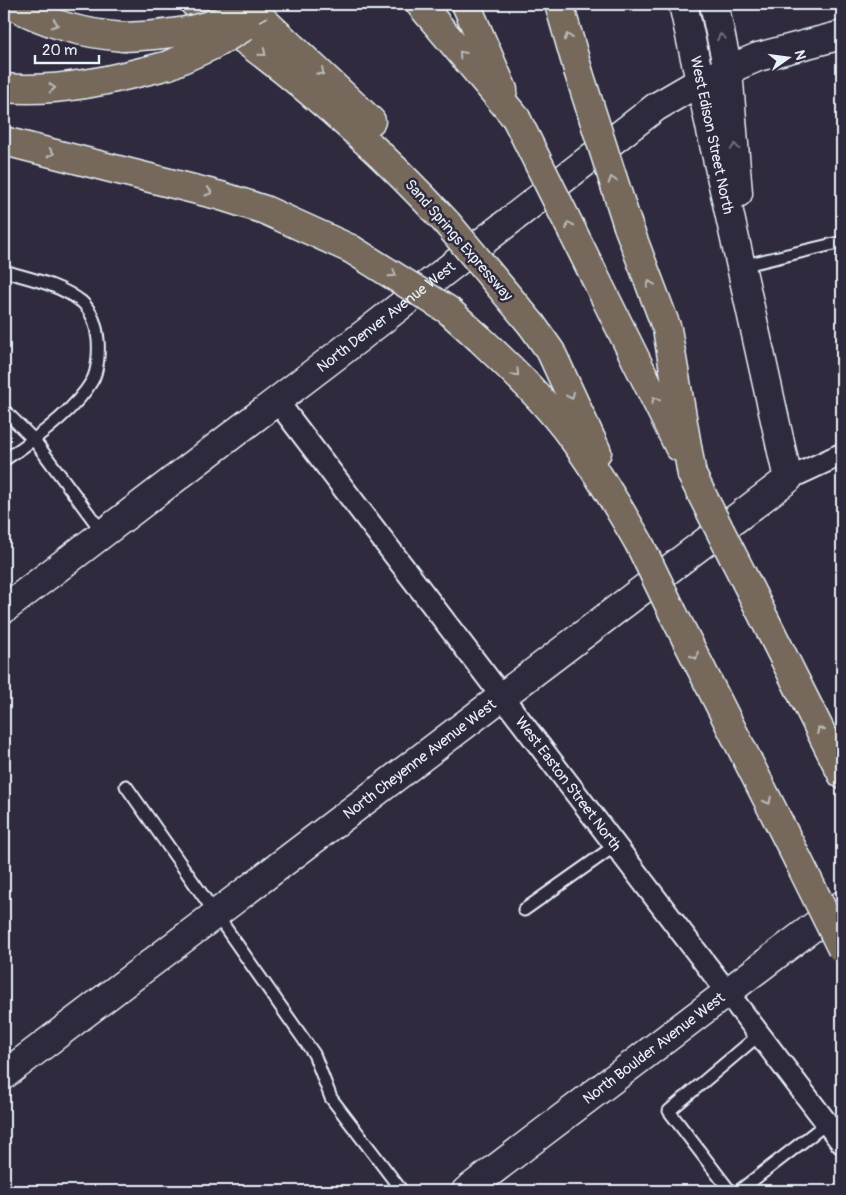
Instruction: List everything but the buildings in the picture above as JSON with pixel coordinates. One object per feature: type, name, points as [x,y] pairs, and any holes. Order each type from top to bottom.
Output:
[{"type":"highway","points":[[10,4],[42,20],[70,28],[123,37],[197,30],[234,17],[261,4]]},
{"type":"highway","name":"Sand Springs Expressway","points":[[195,4],[251,43],[379,152],[447,223],[532,325],[551,352],[639,543]]},
{"type":"highway","points":[[246,4],[378,127],[447,223]]},
{"type":"highway","points":[[4,88],[63,87],[102,82],[169,65],[211,46],[252,23],[276,4]]},
{"type":"highway","points":[[420,4],[516,118]]},
{"type":"highway","points":[[466,4],[516,118],[842,774]]},
{"type":"highway","points":[[558,4],[628,226],[667,329],[692,475]]},
{"type":"highway","points":[[4,141],[221,196],[265,210],[351,248],[448,310],[516,373],[573,439],[608,490],[639,543],[842,949]]},
{"type":"street","name":"West Edison Street North","points":[[683,4],[788,478]]},
{"type":"street","name":"West Edison Street North","points":[[714,4],[728,70],[741,266]]},
{"type":"street","name":"North Denver Avenue West","points":[[4,609],[277,401],[656,107],[699,82],[758,57],[842,35]]},
{"type":"street","name":"West Easton Street North","points":[[277,401],[842,1143]]},
{"type":"street","name":"North Cheyenne Avenue West","points":[[4,1075],[218,914],[788,478],[842,454]]},
{"type":"street","name":"North Boulder Avenue West","points":[[466,1191],[842,904]]},
{"type":"lane","points":[[741,266],[842,242]]},
{"type":"lane","points":[[4,271],[58,287],[83,303],[97,326],[99,349],[93,380],[73,405],[34,440],[4,460]]},
{"type":"lane","points":[[4,410],[34,440],[103,534]]},
{"type":"lane","points":[[126,786],[218,914],[314,1054],[331,1098],[402,1191]]},
{"type":"lane","points":[[524,910],[616,845]]},
{"type":"lane","points":[[730,1191],[668,1111],[760,1034]]},
{"type":"lane","points":[[739,1191],[828,1124]]}]
